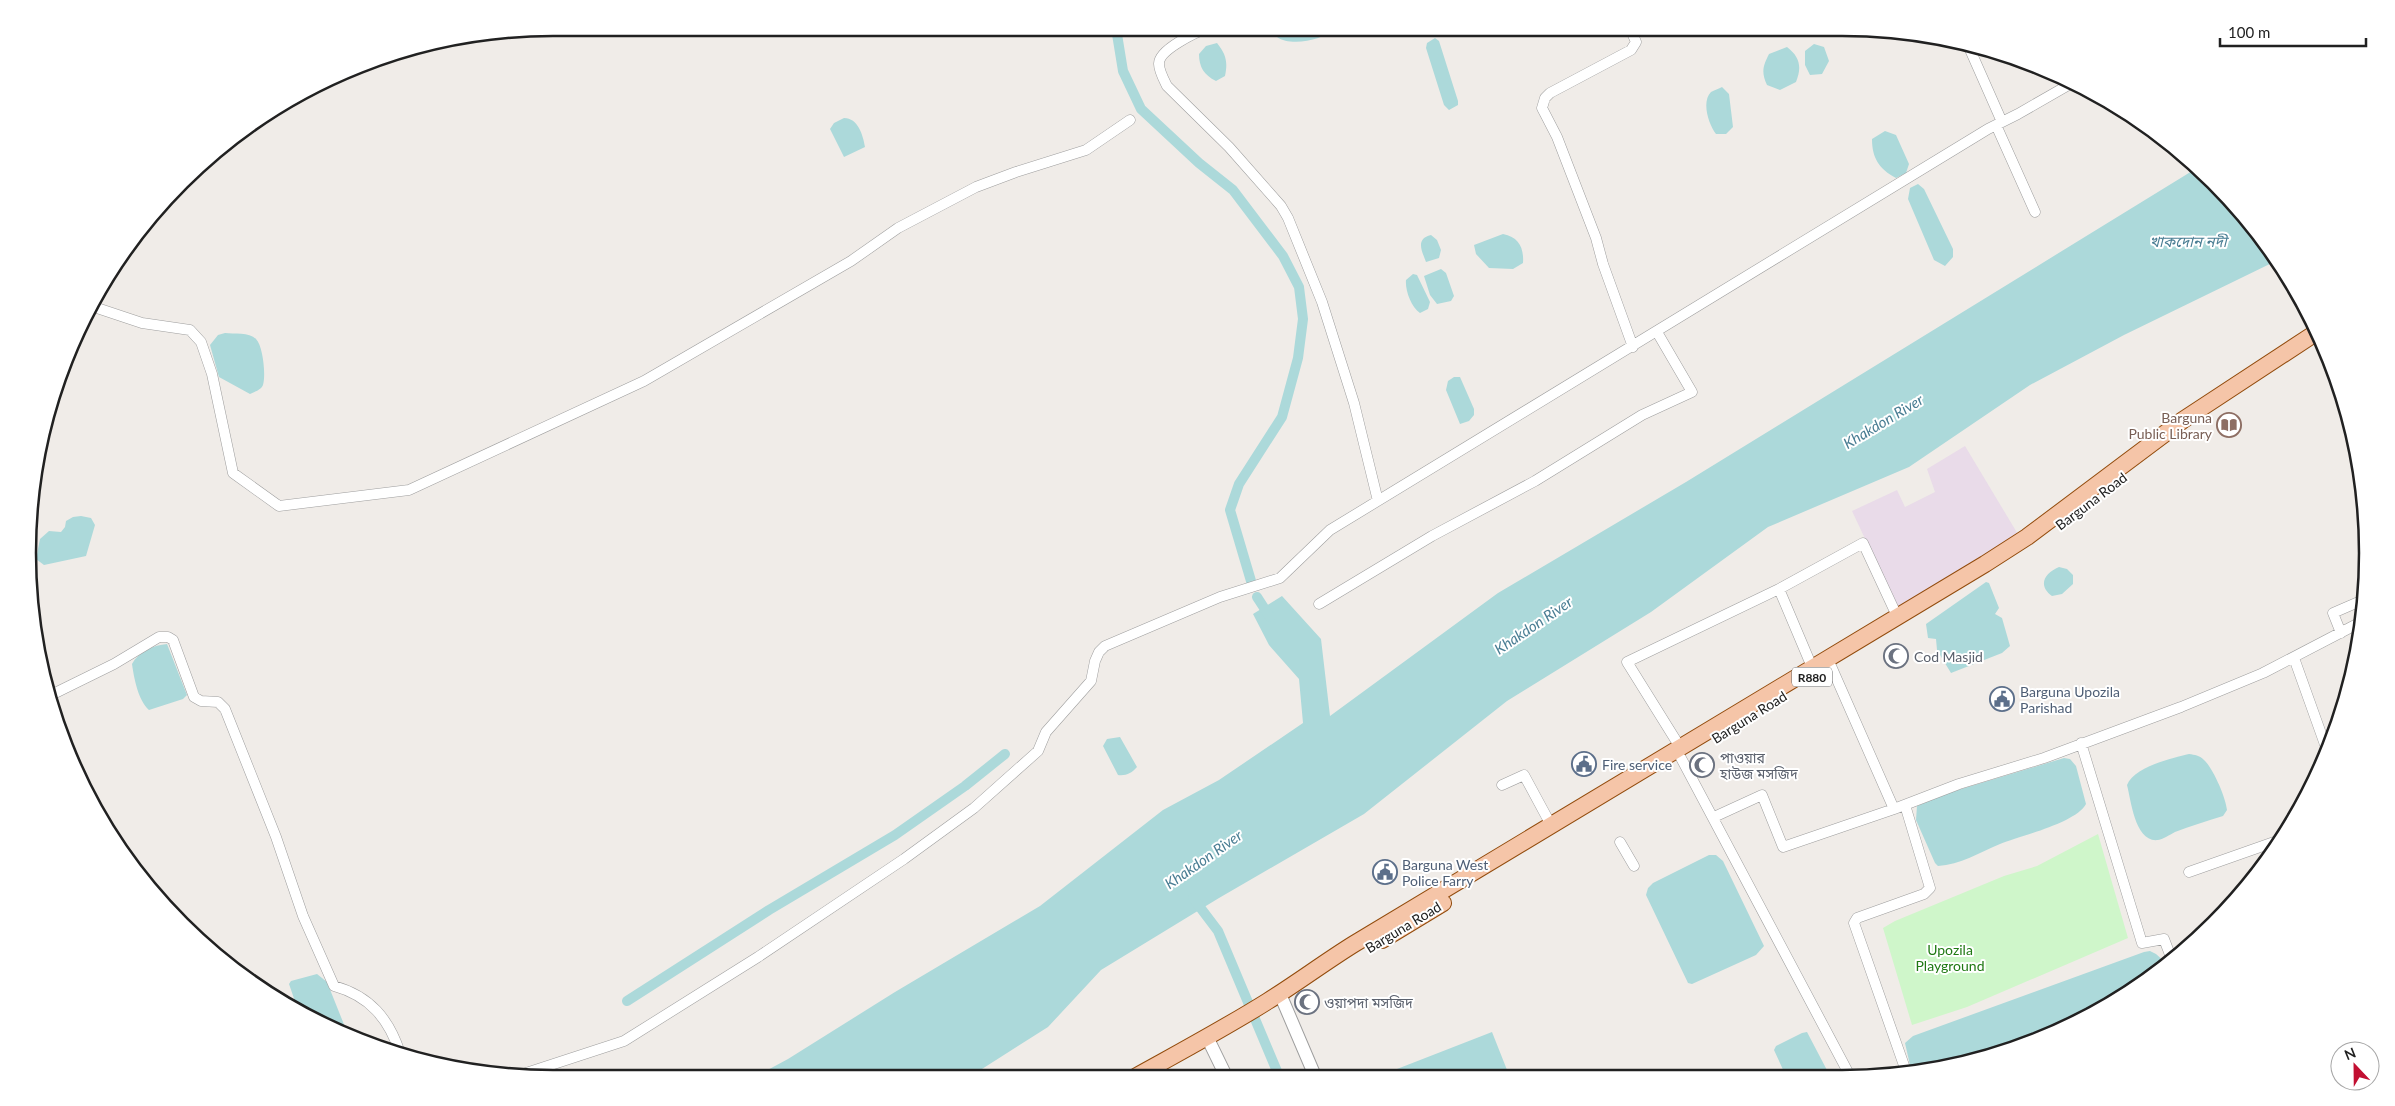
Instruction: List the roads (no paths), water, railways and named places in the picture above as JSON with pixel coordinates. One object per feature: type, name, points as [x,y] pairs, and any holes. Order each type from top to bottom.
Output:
[{"type":"main road","name":"Barguna Road","points":[[1284,991],[1298,987],[1323,975],[1681,753],[1812,667],[2027,537],[2183,420],[2312,340]]},
{"type":"main road","name":"Barguna Road","points":[[1146,1070],[1210,1036],[1284,991],[1294,982],[1354,944],[1551,825],[1681,753],[1937,603],[2055,528],[2156,450],[2312,341]]},
{"type":"street","points":[[1190,36],[1162,53],[1158,64],[1167,86],[1229,147],[1281,206],[1288,218],[1322,302],[1354,403],[1378,501]]},
{"type":"street","points":[[1633,36],[1636,42],[1631,50],[1550,93],[1545,98],[1542,108],[1557,137],[1596,238],[1603,264],[1633,347]]},
{"type":"street","points":[[1971,53],[2035,212]]},
{"type":"street","points":[[537,1070],[624,1041],[758,957],[904,859],[974,808],[1038,751],[1046,732],[1091,681],[1095,661],[1104,646],[1220,597],[1280,578],[1330,530],[1999,123],[2065,87]]},
{"type":"street","points":[[98,308],[142,323],[190,330],[201,342],[212,374],[233,472],[279,506],[409,490],[644,380],[851,261],[898,228],[976,187],[1086,150],[1130,120]]},
{"type":"street","points":[[1319,604],[1432,536],[1535,481],[1642,415],[1692,392],[1657,332]]},
{"type":"street","points":[[1848,1070],[1681,753],[1627,662],[1779,588],[1863,543],[1897,616]]},
{"type":"street","points":[[1779,588],[1812,667]]},
{"type":"street","points":[[2342,633],[2333,613],[2356,603]]},
{"type":"street","points":[[1714,817],[1762,795],[1783,847],[1894,809],[1959,784],[2044,758],[2181,707],[2263,673],[2353,627]]},
{"type":"street","points":[[56,693],[114,664],[159,637],[168,636],[172,640],[194,697],[201,702],[218,702],[225,709],[276,837],[302,916],[334,986],[347,990],[380,1012],[396,1045]]},
{"type":"street","points":[[2294,658],[2323,740]]},
{"type":"street","points":[[1831,666],[1894,809]]},
{"type":"street","points":[[2081,743],[2142,943],[2164,939],[2169,953]]},
{"type":"street","points":[[1502,785],[1524,775],[1551,825]]},
{"type":"street","points":[[1904,1066],[1854,923],[1857,918],[1924,894],[1930,888],[1905,804]]},
{"type":"street","points":[[1620,842],[1634,866]]},
{"type":"street","points":[[2189,872],[2269,844]]},
{"type":"street","points":[[1284,991],[1313,1070]]},
{"type":"street","points":[[1210,1036],[1224,1070]]},
{"type":"water","points":[[1276,36],[1323,36],[1299,42],[1283,40]]},
{"type":"water","points":[[1435,38],[1439,41],[1458,101],[1458,105],[1449,110],[1444,105],[1426,48],[1427,43]]},
{"type":"water","points":[[1217,43],[1224,55],[1226,66],[1225,76],[1216,81],[1203,70],[1199,54],[1206,46]]},
{"type":"water","points":[[1814,44],[1824,47],[1829,61],[1822,74],[1810,75],[1805,65],[1805,51]]},
{"type":"water","points":[[1787,47],[1795,55],[1799,63],[1799,72],[1796,82],[1780,90],[1767,85],[1764,76],[1765,62],[1769,54]]},
{"type":"water","points":[[1722,87],[1729,94],[1733,127],[1726,134],[1716,134],[1711,125],[1706,107],[1708,96],[1711,92]]},
{"type":"water","points":[[844,118],[853,121],[859,128],[865,147],[844,157],[830,129],[834,123]]},
{"type":"water","points":[[1885,131],[1896,135],[1909,164],[1906,173],[1896,178],[1881,167],[1873,152],[1872,139]]},
{"type":"water","name":"খাকদোন নদী","points":[[2191,172],[2231,212],[2270,264],[2124,335],[2030,385],[1909,467],[1768,527],[1651,612],[1507,701],[1364,814],[1219,898],[1101,970],[1048,1027],[980,1070],[768,1070],[1040,906],[1163,810],[1219,780],[1303,723],[1299,679],[1269,645],[1253,614],[1282,596],[1321,639],[1330,716],[1498,593],[1686,482]]},
{"type":"water","points":[[1918,184],[1924,189],[1953,249],[1953,257],[1945,266],[1934,260],[1908,199],[1910,188]]},
{"type":"water","points":[[1503,234],[1517,241],[1523,253],[1523,263],[1513,269],[1489,268],[1476,254],[1474,245]]},
{"type":"water","points":[[1431,235],[1437,240],[1441,250],[1439,258],[1426,262],[1421,242]]},
{"type":"water","points":[[1441,269],[1446,273],[1454,296],[1451,301],[1437,304],[1430,295],[1424,276]]},
{"type":"water","points":[[1413,274],[1417,275],[1430,302],[1428,309],[1420,313],[1411,303],[1406,289],[1406,280]]},
{"type":"water","points":[[225,333],[249,335],[256,339],[262,354],[264,375],[263,385],[257,391],[250,394],[219,377],[210,345],[218,335]]},
{"type":"water","points":[[1454,377],[1460,377],[1474,409],[1474,415],[1469,421],[1460,424],[1446,390],[1448,381]]},
{"type":"water","points":[[73,517],[91,518],[95,525],[86,556],[44,565],[36,559],[40,539],[49,531],[61,532],[65,527],[66,521]]},
{"type":"water","points":[[2059,567],[2067,569],[2073,575],[2073,584],[2062,594],[2052,596],[2047,592],[2044,584],[2047,576]]},
{"type":"water","points":[[1986,582],[1989,583],[1999,608],[1995,614],[2002,618],[2010,646],[2002,653],[1951,673],[1937,650],[1936,639],[1928,638],[1926,624]]},
{"type":"water","points":[[167,644],[187,695],[183,699],[149,710],[139,695],[132,664],[138,656],[147,650]]},
{"type":"water","points":[[1120,737],[1137,767],[1129,774],[1118,775],[1103,746],[1107,739]]},
{"type":"water","points":[[2189,754],[2200,757],[2208,764],[2224,798],[2227,810],[2223,816],[2175,832],[2158,840],[2150,839],[2144,835],[2135,819],[2127,785],[2137,773],[2145,768]]},
{"type":"water","points":[[2064,758],[2070,759],[2076,766],[2086,804],[2080,811],[2060,823],[2000,844],[1962,861],[1938,866],[1935,863],[1916,820],[1917,806],[1948,793]]},
{"type":"water","points":[[1709,855],[1716,855],[1723,861],[1764,946],[1756,955],[1692,984],[1688,983],[1646,895],[1648,888],[1653,883]]},
{"type":"water","points":[[2150,951],[2162,959],[2129,983],[2071,1016],[2040,1030],[1976,1052],[1943,1060],[1910,1065],[1905,1043],[1913,1036]]},
{"type":"water","points":[[317,974],[327,982],[344,1025],[295,1001],[289,984],[291,981]]},
{"type":"water","points":[[1492,1032],[1507,1070],[1394,1070]]},
{"type":"water","points":[[1807,1032],[1827,1070],[1783,1070],[1774,1050],[1776,1046]]},
{"type":"waterway","points":[[1117,36],[1123,71],[1141,109],[1199,163],[1233,190],[1283,256],[1299,287],[1303,319],[1298,358],[1282,417],[1239,484],[1230,510],[1251,581]]},
{"type":"waterway","points":[[1257,597],[1270,617]]},
{"type":"waterway","points":[[627,1001],[769,910],[895,835],[965,786],[1005,754]]},
{"type":"waterway","points":[[1193,898],[1218,931],[1276,1070]]},
{"type":"place","name":"Barguna Public Library","points":[[2229,425]]},
{"type":"place","name":"Cod Masjid","points":[[1896,656]]},
{"type":"place","name":"Barguna Upozila Parishad","points":[[2002,699]]},
{"type":"place","name":"Fire service","points":[[1584,764]]},
{"type":"place","name":"পাওয়ার হাউজ মসজিদ","points":[[1702,765]]},
{"type":"place","name":"Barguna West Police Farry","points":[[1385,872]]},
{"type":"place","name":"ওয়াপদা মসজিদ","points":[[1307,1002]]},
{"type":"water label","name":"Khakdon River","points":[[1883,421]]},
{"type":"water label","name":"Khakdon River","points":[[1533,625]]},
{"type":"water label","name":"Khakdon River","points":[[1203,859]]},
{"type":"park label","name":"Upozila Playground","points":[[1950,958]]}]
